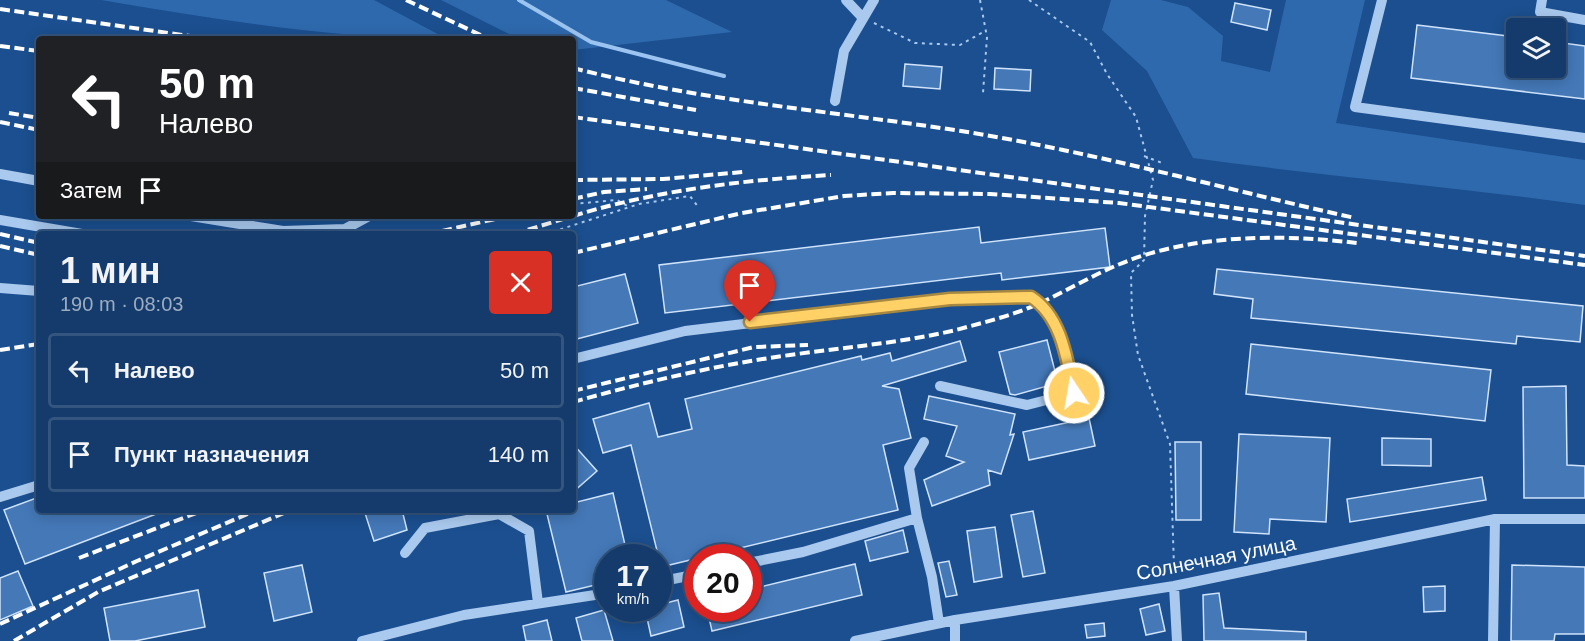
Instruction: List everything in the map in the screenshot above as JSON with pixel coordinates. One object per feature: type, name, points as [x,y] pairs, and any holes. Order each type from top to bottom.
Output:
[{"type":"street","points":[[846,0],[862,17]]},
{"type":"street","points":[[835,101],[844,51],[874,0]]},
{"type":"street","points":[[1382,0],[1355,107],[1585,138]]},
{"type":"street","points":[[1542,0],[1540,12],[1585,20]]},
{"type":"street","points":[[0,174],[36,180]]},
{"type":"street","points":[[209,219],[283,231]]},
{"type":"street","points":[[342,231],[364,219]]},
{"type":"street","points":[[0,220],[64,231]]},
{"type":"street","points":[[0,288],[36,291]]},
{"type":"street","points":[[576,358],[685,331],[950,299],[1031,297],[1041,303],[1062,339],[1074,393],[1027,405],[940,386]]},
{"type":"street","points":[[924,442],[909,468],[916,518],[932,577],[939,623]]},
{"type":"street","points":[[0,497],[36,486]]},
{"type":"street","points":[[405,553],[425,528],[499,514],[529,531],[538,603]]},
{"type":"street","points":[[762,560],[803,552],[916,518]]},
{"type":"street","points":[[1493,641],[1495,519]]},
{"type":"street","name":"Солнечная улица","points":[[855,641],[955,620],[1174,586],[1495,519],[1585,519]]},
{"type":"street","points":[[1174,586],[1177,641]]},
{"type":"street","points":[[362,641],[464,615],[594,595]]},
{"type":"street","points":[[955,620],[955,641]]},
{"type":"path","points":[[980,0],[986,31],[983,93]]},
{"type":"path","points":[[1029,0],[1090,42],[1137,117],[1144,156],[1153,180],[1145,216],[1144,260],[1131,273],[1132,315],[1138,356],[1170,444],[1174,567]]},
{"type":"path","points":[[862,17],[915,43],[960,45],[986,31]]},
{"type":"path","points":[[1144,156],[1162,163]]},
{"type":"path","points":[[555,231],[629,207],[690,196],[699,208]]},
{"type":"path","points":[[576,204],[617,200],[629,207]]},
{"type":"shaded area","points":[[101,0],[374,0],[441,36],[360,36],[230,21]]},
{"type":"shaded area","points":[[441,0],[666,0],[732,32],[576,50],[576,36],[513,36]]},
{"type":"shaded area","points":[[1111,0],[1161,0],[1188,7],[1223,36],[1221,61],[1270,72],[1286,0],[1365,0],[1336,123],[1585,160],[1585,205],[1193,158],[1147,71],[1102,30]]},
{"type":"building","points":[[1235,3],[1271,10],[1267,30],[1231,22]]},
{"type":"building","points":[[1417,25],[1506,36],[1506,78],[1566,78],[1566,43],[1585,46],[1585,99],[1411,78]]},
{"type":"building","points":[[905,64],[942,67],[940,89],[903,86]]},
{"type":"building","points":[[995,68],[1031,70],[1030,91],[994,89]]},
{"type":"building","points":[[979,227],[981,243],[1105,228],[1110,267],[1002,280],[1001,273],[665,313],[659,265]]},
{"type":"building","points":[[1217,269],[1583,306],[1580,342],[1517,336],[1516,344],[1251,318],[1253,299],[1214,294]]},
{"type":"building","points":[[625,274],[638,323],[576,339],[576,286]]},
{"type":"building","points":[[1047,340],[1058,383],[1015,395],[1010,394],[999,352]]},
{"type":"building","points":[[960,341],[966,361],[882,386],[899,389],[911,438],[883,445],[898,510],[757,544],[684,544],[684,561],[672,564],[672,544],[655,544],[631,445],[603,453],[593,419],[649,403],[658,437],[692,429],[685,399],[861,356],[862,360],[890,353],[892,361]]},
{"type":"building","points":[[1251,344],[1491,370],[1485,421],[1246,394]]},
{"type":"building","points":[[1566,386],[1567,465],[1585,466],[1585,498],[1524,498],[1523,387]]},
{"type":"building","points":[[929,396],[1015,414],[1010,435],[1014,434],[1001,474],[988,470],[990,485],[932,506],[924,480],[964,462],[946,456],[957,426],[924,419]]},
{"type":"building","points":[[1089,418],[1095,446],[1029,460],[1023,432]]},
{"type":"building","points":[[1239,434],[1330,438],[1326,522],[1270,519],[1269,534],[1234,532]]},
{"type":"building","points":[[1382,438],[1431,439],[1431,466],[1382,465]]},
{"type":"building","points":[[1175,442],[1201,442],[1201,520],[1176,520]]},
{"type":"building","points":[[576,447],[597,471],[576,489]]},
{"type":"building","points":[[1482,477],[1486,500],[1350,522],[1347,499]]},
{"type":"building","points":[[613,493],[625,544],[594,544],[594,585],[566,592],[547,513],[576,513],[576,502]]},
{"type":"building","points":[[36,498],[36,513],[159,513],[25,564],[4,510]]},
{"type":"building","points":[[1033,511],[1045,573],[1023,577],[1011,515]]},
{"type":"building","points":[[365,513],[403,513],[407,530],[374,541]]},
{"type":"building","points":[[995,527],[1002,577],[974,582],[967,531]]},
{"type":"building","points":[[903,530],[908,552],[870,561],[865,541]]},
{"type":"building","points":[[949,561],[957,595],[946,597],[938,563]]},
{"type":"building","points":[[855,564],[862,595],[762,619],[762,587]]},
{"type":"building","points":[[302,565],[312,612],[274,621],[264,573]]},
{"type":"building","points":[[1512,565],[1585,567],[1585,634],[1555,634],[1554,641],[1511,641]]},
{"type":"building","points":[[18,571],[33,606],[0,620],[0,578]]},
{"type":"building","points":[[1445,586],[1445,611],[1424,612],[1423,587]]},
{"type":"building","points":[[198,590],[205,627],[135,641],[110,641],[104,608]]},
{"type":"building","points":[[1219,593],[1224,628],[1306,632],[1306,641],[1204,641],[1203,595]]},
{"type":"building","points":[[678,600],[684,627],[651,636],[648,622],[672,622],[672,602]]},
{"type":"building","points":[[1159,604],[1165,631],[1146,635],[1140,609]]},
{"type":"building","points":[[594,613],[594,622],[607,622],[613,641],[582,641],[576,618]]},
{"type":"building","points":[[547,620],[552,641],[526,641],[523,626]]},
{"type":"building","points":[[710,622],[750,622],[712,631]]},
{"type":"building","points":[[1104,623],[1105,636],[1087,638],[1085,625]]},
{"type":"waterway","points":[[519,0],[591,42],[724,76]]},
{"type":"railway","points":[[406,0],[483,36]]},
{"type":"railway","points":[[0,9],[190,36]]},
{"type":"railway","points":[[0,46],[36,51]]},
{"type":"railway","points":[[576,69],[669,89],[961,131],[1060,149],[1355,218]]},
{"type":"railway","points":[[576,89],[696,110]]},
{"type":"railway","points":[[9,113],[36,118]]},
{"type":"railway","points":[[576,117],[1585,256]]},
{"type":"railway","points":[[0,122],[36,129]]},
{"type":"railway","points":[[576,180],[663,179],[743,172]]},
{"type":"railway","points":[[576,215],[669,193],[766,180],[831,175]]},
{"type":"railway","points":[[576,198],[604,192],[647,189]]},
{"type":"railway","points":[[576,252],[742,213],[844,196],[893,193],[990,194],[1119,203],[1585,265]]},
{"type":"railway","points":[[442,231],[496,219]]},
{"type":"railway","points":[[524,231],[563,219]]},
{"type":"railway","points":[[0,234],[36,242]]},
{"type":"railway","points":[[576,401],[708,369],[790,355],[894,342],[956,330],[1021,311],[1120,264],[1177,247],[1237,239],[1268,238],[1357,243]]},
{"type":"railway","points":[[0,246],[36,254]]},
{"type":"railway","points":[[0,350],[36,344]]},
{"type":"railway","points":[[576,390],[754,347],[808,345]]},
{"type":"railway","points":[[79,558],[196,513]]},
{"type":"railway","points":[[0,624],[137,561],[250,513]]},
{"type":"railway","points":[[14,641],[98,592],[284,513]]},
{"type":"route","points":[[750,322],[950,299],[1031,297],[1041,303],[1062,339],[1074,393]]}]
